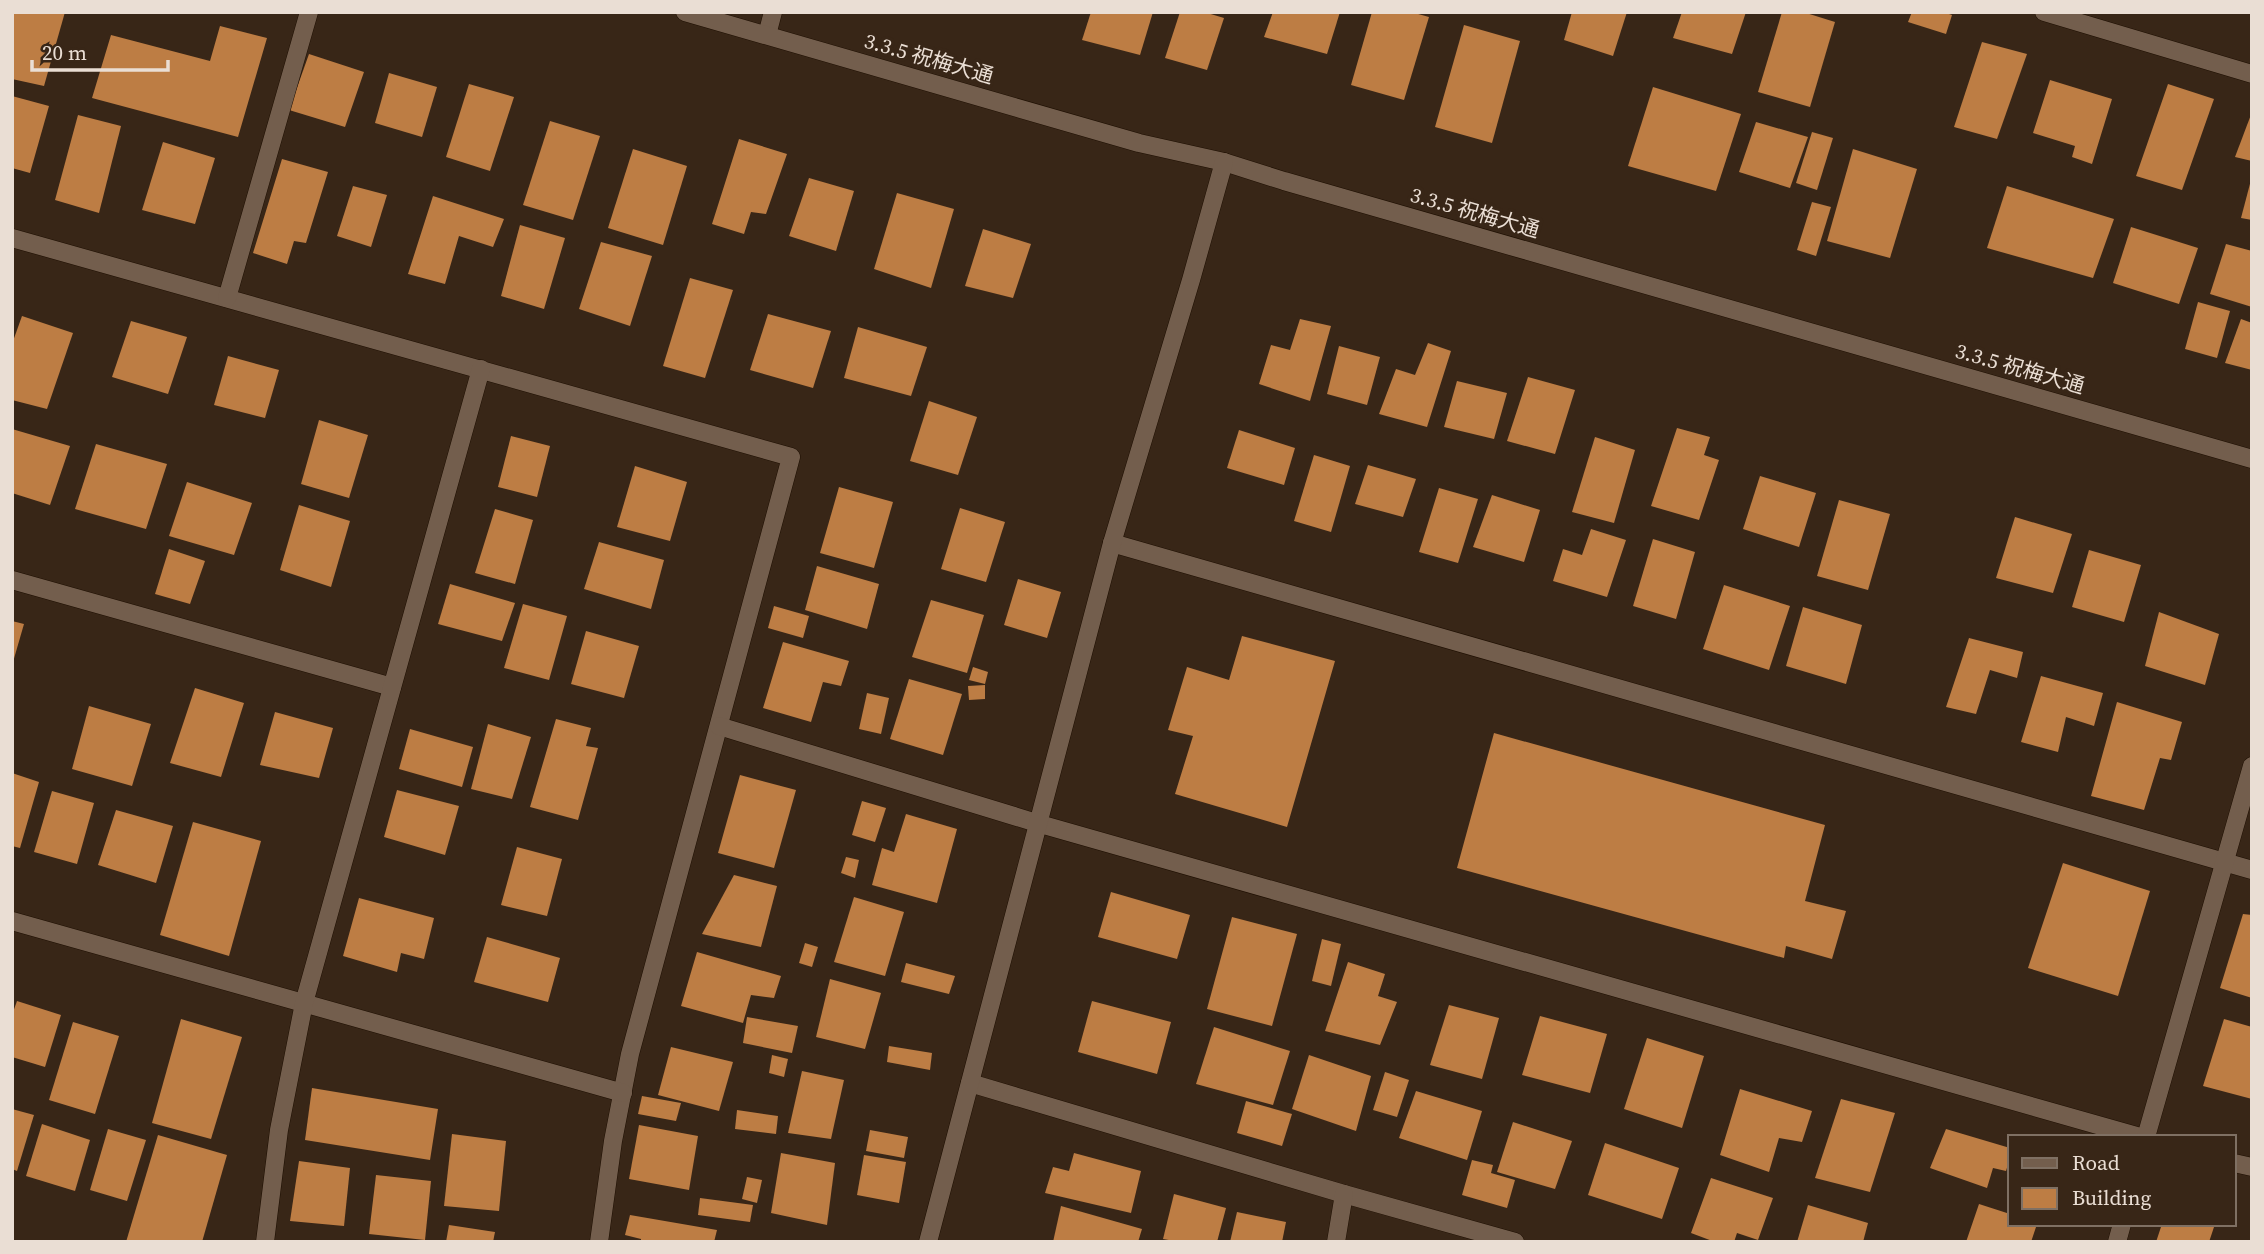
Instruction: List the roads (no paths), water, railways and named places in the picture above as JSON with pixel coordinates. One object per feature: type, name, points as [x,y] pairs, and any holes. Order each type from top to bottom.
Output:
[{"type":"street","points":[[227,298],[309,12]]},
{"type":"street","name":"3.3.5 祝梅大通","points":[[685,12],[1139,143],[1224,162],[2252,459]]},
{"type":"street","points":[[766,35],[773,12]]},
{"type":"street","points":[[2044,12],[2081,17],[2252,74]]},
{"type":"street","points":[[928,1242],[1112,543],[1188,293],[1224,162]]},
{"type":"street","points":[[12,238],[791,457],[630,1054],[599,1242]]},
{"type":"street","points":[[265,1242],[279,1130],[304,1003],[481,369]]},
{"type":"street","points":[[1112,543],[2252,870]]},
{"type":"street","points":[[12,580],[392,687]]},
{"type":"street","points":[[719,726],[1040,824],[2133,1135]]},
{"type":"street","points":[[2147,1135],[2252,766]]},
{"type":"street","points":[[12,921],[623,1093]]},
{"type":"street","points":[[970,1083],[1515,1242]]},
{"type":"street","points":[[1336,1242],[1344,1194]]}]
